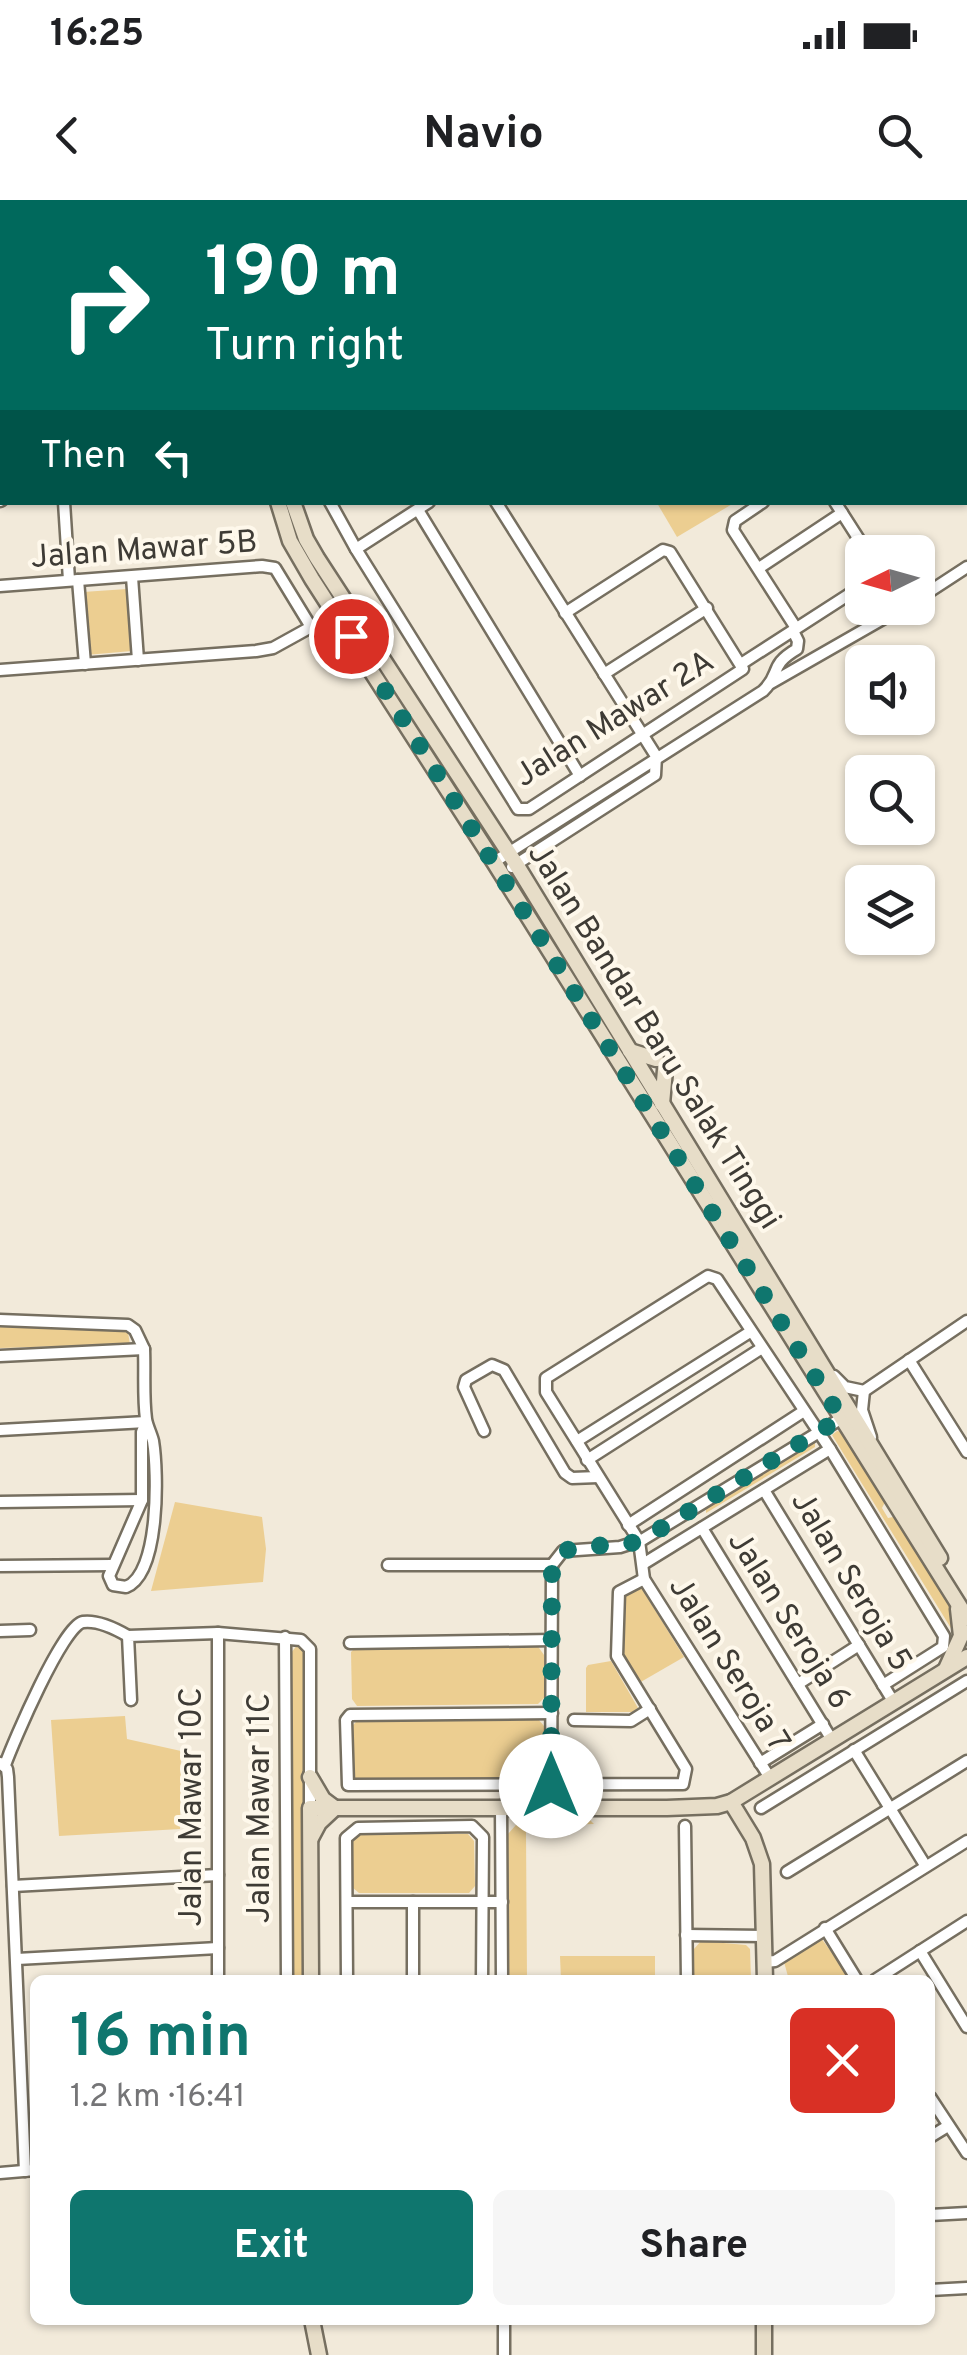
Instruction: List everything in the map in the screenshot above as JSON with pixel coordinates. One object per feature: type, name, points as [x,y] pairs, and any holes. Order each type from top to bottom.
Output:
[{"type":"main road","name":"Jalan Bandar Baru Salak Tinggi","points":[[279,505],[290,541],[338,620],[962,1601]]},
{"type":"main road","name":"Jalan Bandar Baru Salak Tinggi","points":[[294,505],[317,558],[512,858],[814,1352],[846,1415],[876,1454],[962,1601],[967,1618]]},
{"type":"main road","points":[[630,1051],[661,1064],[662,1104]]},
{"type":"main road","points":[[946,1670],[960,1636],[962,1601]]},
{"type":"main road","points":[[311,1975],[310,1808],[717,1806],[732,1802],[967,1657]]},
{"type":"main road","points":[[946,1670],[966,1677]]},
{"type":"main road","points":[[310,1777],[323,1798],[335,1808]]},
{"type":"main road","points":[[732,1802],[762,1864],[765,1975]]},
{"type":"main road","points":[[310,1839],[319,1823],[335,1808]]},
{"type":"main road","points":[[313,2325],[316,2355]]},
{"type":"main road","points":[[764,2325],[764,2355]]},
{"type":"street","points":[[64,505],[84,664]]},
{"type":"street","points":[[332,505],[356,549],[425,505]]},
{"type":"street","points":[[498,505],[656,756]]},
{"type":"street","points":[[760,505],[733,524],[733,530],[759,568],[798,641],[797,649],[780,658],[771,683]]},
{"type":"street","points":[[759,568],[838,508],[855,535]]},
{"type":"street","points":[[418,510],[580,776]]},
{"type":"street","name":"Jalan Mawar 2A","points":[[356,549],[514,807],[529,809],[845,597]]},
{"type":"street","points":[[565,613],[663,550],[674,554],[742,667]]},
{"type":"street","name":"Jalan Mawar 5B","points":[[0,586],[262,566],[275,568],[311,627]]},
{"type":"street","points":[[935,588],[967,566]]},
{"type":"street","points":[[132,576],[138,660]]},
{"type":"street","points":[[604,674],[708,608]]},
{"type":"street","points":[[0,670],[273,648],[311,627],[326,630],[338,620]]},
{"type":"street","points":[[497,868],[656,756],[872,625]]},
{"type":"street","points":[[552,1713],[350,1715],[346,1720],[350,1788],[683,1784],[686,1769],[618,1656],[618,1592],[644,1579],[638,1541],[546,1392],[546,1378],[708,1276],[717,1279],[830,1450],[944,1636],[943,1647],[883,1686]]},
{"type":"street","points":[[0,1320],[128,1324],[144,1348],[146,1422],[153,1445],[157,1500],[154,1524],[144,1565],[132,1585],[114,1585],[109,1576],[112,1565],[142,1500],[142,1432],[146,1422]]},
{"type":"street","points":[[814,1352],[842,1385],[864,1390],[967,1320]]},
{"type":"street","points":[[576,1441],[750,1332]]},
{"type":"street","points":[[0,1356],[144,1348]]},
{"type":"street","points":[[587,1460],[762,1348]]},
{"type":"street","points":[[909,1360],[967,1452]]},
{"type":"street","points":[[484,1431],[464,1387],[466,1380],[492,1365],[504,1370],[565,1473],[572,1478],[598,1477]]},
{"type":"street","points":[[864,1390],[862,1410],[876,1454]]},
{"type":"street","points":[[628,1525],[804,1412]]},
{"type":"street","points":[[551,1808],[552,1565],[563,1551],[620,1547],[638,1541],[846,1415]]},
{"type":"street","points":[[0,1430],[146,1422]]},
{"type":"street","points":[[644,1564],[830,1450]]},
{"type":"street","name":"Jalan Seroja 5","points":[[764,1490],[893,1701]]},
{"type":"street","points":[[0,1502],[142,1500]]},
{"type":"street","name":"Jalan Seroja 6","points":[[702,1528],[832,1740]]},
{"type":"street","points":[[0,1566],[112,1565]]},
{"type":"street","points":[[388,1565],[552,1565]]},
{"type":"street","name":"Jalan Seroja 7","points":[[644,1579],[770,1778]]},
{"type":"street","points":[[0,2173],[30,2170],[29,2100],[20,2032],[4,1768],[54,1660],[77,1624],[114,1628],[128,1636],[218,1633],[301,1640],[310,1649],[310,1808]]},
{"type":"street","points":[[0,1631],[30,1630]]},
{"type":"street","name":"Jalan Mawar 10C","points":[[218,1633],[218,1975]]},
{"type":"street","points":[[128,1636],[130,1700]]},
{"type":"street","name":"Jalan Mawar 11C","points":[[285,1636],[287,1975]]},
{"type":"street","points":[[350,1643],[552,1640]]},
{"type":"street","points":[[798,1684],[859,1646]]},
{"type":"street","points":[[761,1808],[966,1677]]},
{"type":"street","points":[[574,1720],[631,1721],[650,1709]]},
{"type":"street","points":[[760,1763],[822,1724]]},
{"type":"street","points":[[854,1750],[926,1866]]},
{"type":"street","points":[[787,1872],[967,1761]]},
{"type":"street","points":[[502,1806],[502,1975]]},
{"type":"street","points":[[347,1975],[346,1838],[350,1831],[472,1826],[483,1837],[482,1975]]},
{"type":"street","points":[[686,1826],[686,1975]]},
{"type":"street","points":[[765,1962],[775,1961],[967,1841]]},
{"type":"street","points":[[14,1886],[218,1875]]},
{"type":"street","points":[[347,1902],[502,1902]]},
{"type":"street","points":[[413,1902],[413,1975]]},
{"type":"street","points":[[883,1975],[967,1922]]},
{"type":"street","points":[[824,1928],[854,1975]]},
{"type":"street","points":[[686,1936],[764,1936]]},
{"type":"street","points":[[16,1959],[218,1948]]},
{"type":"street","points":[[920,1951],[935,1975]]},
{"type":"street","points":[[935,1975],[966,2025]]},
{"type":"street","points":[[20,2032],[30,2031]]},
{"type":"street","points":[[935,2105],[966,2153]]},
{"type":"street","points":[[935,2134],[948,2126]]},
{"type":"street","points":[[935,2214],[967,2213]]},
{"type":"street","points":[[935,2290],[967,2288]]},
{"type":"street","points":[[504,2325],[504,2355]]},
{"type":"shaded area","points":[[658,505],[731,505],[677,537]]},
{"type":"shaded area","points":[[127,589],[132,651],[86,655],[83,592]]},
{"type":"shaded area","points":[[0,1326],[122,1330],[128,1333],[130,1344],[0,1348]]},
{"type":"shaded area","points":[[845,1432],[887,1498],[882,1508],[888,1518],[898,1516],[929,1564],[929,1571],[955,1616],[957,1638],[832,1435]]},
{"type":"shaded area","points":[[815,1442],[815,1447],[706,1513],[706,1506]]},
{"type":"shaded area","points":[[175,1502],[262,1517],[266,1549],[263,1582],[151,1591]]},
{"type":"shaded area","points":[[639,1584],[684,1657],[639,1683],[622,1653],[626,1592]]},
{"type":"shaded area","points":[[298,1644],[306,1647],[306,1975],[292,1975],[291,1653]]},
{"type":"shaded area","points":[[358,1645],[537,1645],[544,1655],[545,1697],[538,1704],[357,1706],[352,1699],[351,1652]]},
{"type":"shaded area","points":[[611,1661],[638,1708],[632,1712],[586,1712],[586,1668]]},
{"type":"shaded area","points":[[125,1716],[127,1739],[181,1751],[180,1829],[59,1836],[51,1720]]},
{"type":"shaded area","points":[[538,1719],[544,1726],[545,1776],[540,1781],[356,1779],[352,1774],[352,1726],[358,1720]]},
{"type":"shaded area","points":[[523,1817],[588,1818],[594,1824],[557,1825],[556,1832],[526,1832],[527,1975],[508,1975],[507,1835]]},
{"type":"shaded area","points":[[360,1833],[468,1834],[474,1841],[475,1886],[469,1893],[359,1893],[352,1887],[353,1839]]},
{"type":"shaded area","points":[[821,1938],[848,1975],[788,1975],[784,1962]]},
{"type":"shaded area","points":[[701,1941],[746,1945],[750,1949],[751,1975],[694,1975],[694,1949]]},
{"type":"shaded area","points":[[560,1956],[655,1956],[655,1975],[561,1975]]},
{"type":"route","points":[[351,636],[841,1418],[642,1540],[620,1547],[572,1549],[557,1555],[552,1565],[551,1786]]}]
